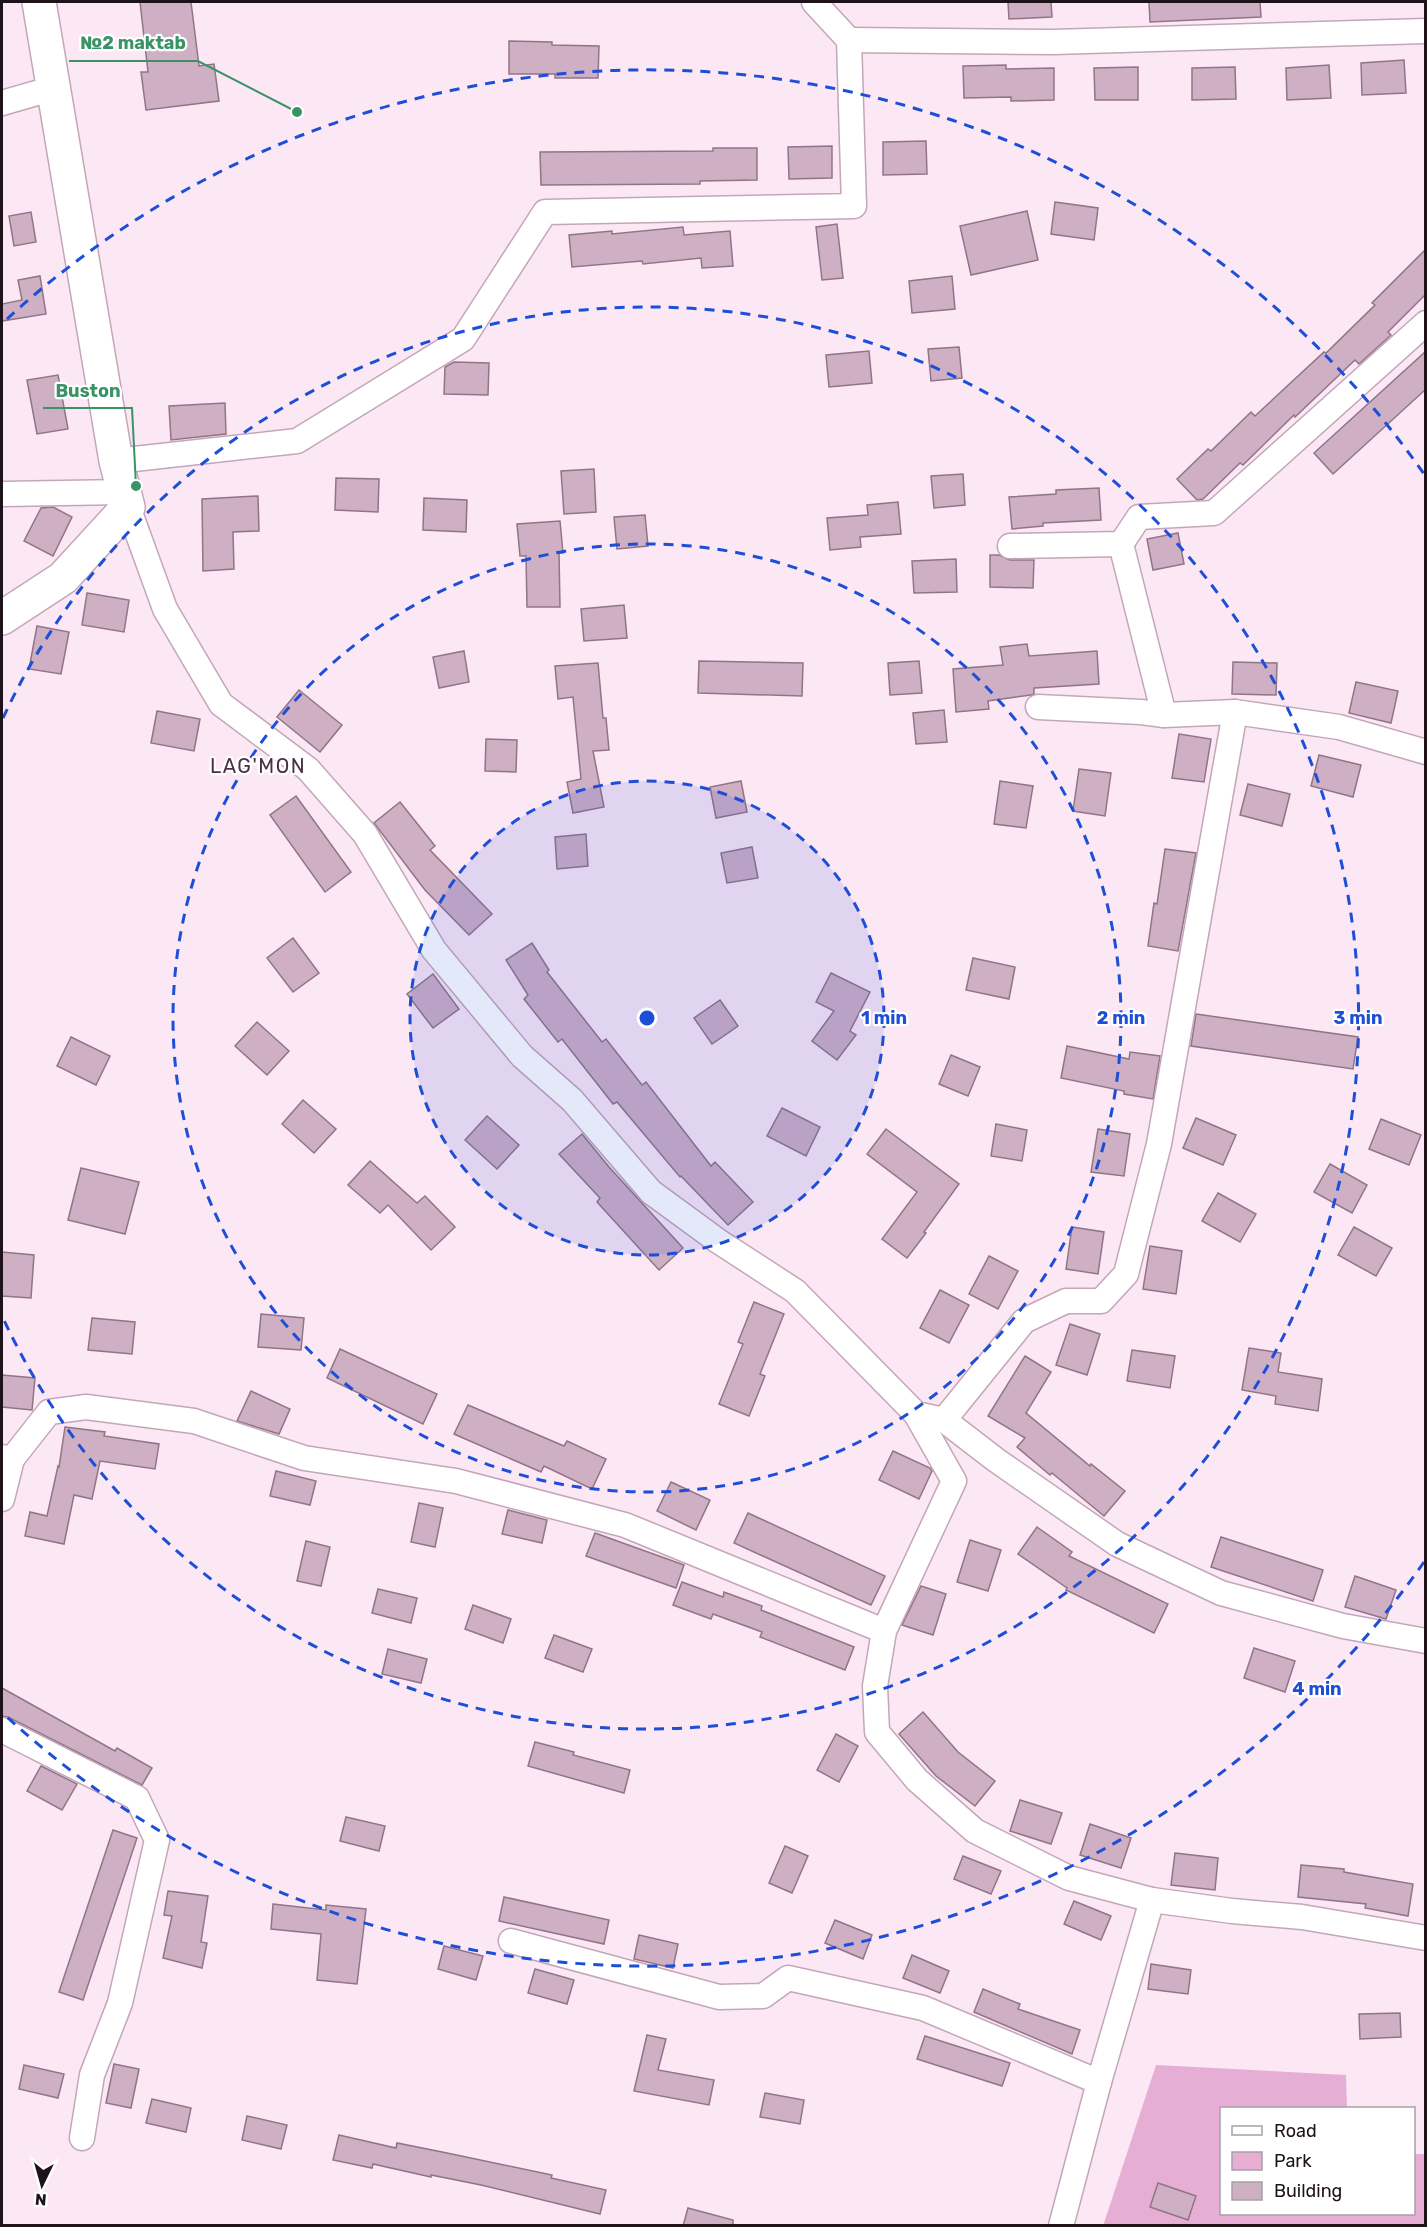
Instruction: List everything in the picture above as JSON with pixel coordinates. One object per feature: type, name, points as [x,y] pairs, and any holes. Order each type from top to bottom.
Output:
[{"type":"street","points":[[39,2],[122,487],[165,609],[221,704],[308,769],[365,834],[434,950],[522,1056],[572,1100],[651,1192],[718,1241],[795,1291],[916,1414],[954,1481],[884,1631],[875,1686],[877,1732],[917,1780],[975,1831],[1069,1878],[1152,1900],[1232,1911],[1302,1917],[1425,1938]]},
{"type":"street","points":[[2,494],[122,487],[297,441],[463,339],[545,212],[854,206],[849,40],[814,2]]},
{"type":"street","points":[[849,40],[1053,42],[1425,31]]},
{"type":"street","points":[[2,103],[54,88]]},
{"type":"street","points":[[1164,715],[1121,544],[1139,517],[1214,513],[1425,322]]},
{"type":"street","points":[[2,618],[63,578],[122,487]]},
{"type":"street","points":[[1010,546],[1121,544]]},
{"type":"street","points":[[1038,707],[1164,715],[1235,712],[1340,727],[1425,752]]},
{"type":"street","points":[[944,1420],[1024,1321],[1066,1301],[1101,1301],[1126,1274],[1159,1144],[1235,712]]},
{"type":"street","points":[[2,1499],[7,1458],[49,1412],[86,1407],[194,1421],[304,1458],[456,1481],[625,1525],[884,1631]]},
{"type":"street","points":[[916,1414],[944,1420],[996,1460],[1117,1544],[1221,1593],[1343,1626],[1425,1641]]},
{"type":"street","points":[[2,1731],[137,1798],[157,1840],[120,2003],[93,2074],[82,2138]]},
{"type":"street","points":[[1061,2226],[1099,2082],[1152,1900]]},
{"type":"street","points":[[511,1941],[719,1997],[763,1996],[788,1978],[923,2008],[1099,2082]]},
{"type":"green space","points":[[1156,2065],[1346,2075],[1347,2107],[1220,2107],[1220,2215],[1415,2215],[1415,2154],[1425,2154],[1425,2225],[1103,2226]]},
{"type":"building","points":[[140,2],[191,2],[199,66],[214,64],[219,101],[146,110],[141,72],[148,72]]},
{"type":"building","points":[[1008,2],[1051,2],[1052,17],[1009,19]]},
{"type":"building","points":[[1149,2],[1260,2],[1261,17],[1150,22]]},
{"type":"building","points":[[509,41],[599,46],[598,78],[555,78],[555,74],[509,74]]},
{"type":"building","points":[[1404,60],[1406,93],[1362,95],[1361,63]]},
{"type":"building","points":[[1006,65],[1006,69],[1054,68],[1054,100],[1011,101],[1011,97],[964,98],[963,66]]},
{"type":"building","points":[[1329,65],[1331,98],[1287,100],[1286,68]]},
{"type":"building","points":[[1138,67],[1138,100],[1095,100],[1094,68]]},
{"type":"building","points":[[1235,67],[1236,99],[1192,100],[1192,68]]},
{"type":"building","points":[[926,141],[927,174],[883,175],[883,142]]},
{"type":"building","points":[[832,146],[832,178],[789,179],[788,147]]},
{"type":"building","points":[[713,148],[757,148],[757,180],[700,181],[700,184],[541,185],[540,152],[713,151]]},
{"type":"building","points":[[1055,202],[1098,208],[1094,240],[1051,234]]},
{"type":"building","points":[[1027,211],[1038,260],[971,275],[960,226]]},
{"type":"building","points":[[31,212],[36,242],[14,246],[9,216]]},
{"type":"building","points":[[837,224],[843,278],[822,280],[816,227]]},
{"type":"building","points":[[683,227],[684,235],[730,231],[733,266],[702,268],[701,258],[643,264],[642,261],[572,267],[569,235],[612,231],[612,234]]},
{"type":"building","points":[[1425,250],[1425,295],[1388,332],[1391,335],[1359,364],[1355,360],[1243,465],[1240,463],[1203,499],[1197,500],[1177,479],[1208,449],[1211,451],[1251,412],[1255,416],[1324,352],[1326,353],[1375,305],[1372,303]]},
{"type":"building","points":[[40,276],[46,314],[2,321],[2,304],[22,300],[18,280]]},
{"type":"building","points":[[952,276],[955,309],[912,313],[909,281]]},
{"type":"building","points":[[959,347],[962,378],[931,381],[928,349]]},
{"type":"building","points":[[869,351],[872,383],[829,387],[826,355]]},
{"type":"building","points":[[1425,352],[1425,390],[1333,474],[1314,453]]},
{"type":"building","points":[[454,362],[489,363],[488,395],[444,394],[445,367]]},
{"type":"building","points":[[58,375],[68,429],[37,434],[27,380]]},
{"type":"building","points":[[225,403],[226,434],[171,440],[169,406]]},
{"type":"building","points":[[594,469],[596,512],[564,514],[561,471]]},
{"type":"building","points":[[963,474],[965,505],[934,508],[931,476]]},
{"type":"building","points":[[336,478],[379,479],[378,512],[335,510]]},
{"type":"building","points":[[1099,488],[1101,520],[1043,523],[1043,526],[1012,529],[1009,497],[1056,494],[1056,490]]},
{"type":"building","points":[[258,496],[259,531],[233,532],[234,569],[203,571],[202,499]]},
{"type":"building","points":[[424,498],[467,500],[466,532],[423,530]]},
{"type":"building","points":[[898,502],[901,534],[860,537],[861,547],[830,550],[827,518],[868,515],[867,505]]},
{"type":"building","points":[[53,507],[72,517],[53,556],[24,541],[41,508]]},
{"type":"building","points":[[645,515],[648,546],[617,549],[614,517]]},
{"type":"building","points":[[560,521],[563,553],[559,553],[560,607],[527,607],[526,556],[520,556],[517,524]]},
{"type":"building","points":[[1178,533],[1184,564],[1153,570],[1147,539]]},
{"type":"building","points":[[990,555],[999,555],[1010,560],[1034,560],[1033,588],[990,587]]},
{"type":"building","points":[[956,559],[957,592],[914,593],[912,561]]},
{"type":"building","points":[[87,593],[129,600],[124,632],[82,625]]},
{"type":"building","points":[[624,605],[627,638],[584,641],[581,609]]},
{"type":"building","points":[[37,626],[69,632],[61,674],[29,669]]},
{"type":"building","points":[[1027,644],[1029,656],[1097,651],[1099,684],[1034,688],[1034,694],[1031,695],[988,701],[989,709],[956,712],[953,669],[1003,665],[1000,647]]},
{"type":"building","points":[[464,651],[469,682],[439,688],[433,657]]},
{"type":"building","points":[[699,661],[803,663],[802,696],[698,693]]},
{"type":"building","points":[[919,661],[922,693],[890,695],[888,663]]},
{"type":"building","points":[[1233,662],[1277,663],[1276,695],[1232,694]]},
{"type":"building","points":[[598,663],[603,718],[606,718],[609,750],[593,751],[604,807],[573,813],[567,782],[581,779],[573,697],[558,699],[555,666]]},
{"type":"building","points":[[1356,682],[1398,691],[1391,723],[1349,713]]},
{"type":"building","points":[[299,690],[342,725],[320,752],[277,717]]},
{"type":"building","points":[[944,710],[947,742],[916,744],[913,713]]},
{"type":"building","points":[[157,711],[200,719],[194,751],[151,743]]},
{"type":"building","points":[[1179,734],[1211,739],[1204,782],[1172,778]]},
{"type":"building","points":[[486,739],[517,740],[516,772],[485,771]]},
{"type":"building","points":[[1319,755],[1361,765],[1353,797],[1311,786]]},
{"type":"building","points":[[1079,769],[1111,773],[1105,816],[1073,811]]},
{"type":"building","points":[[741,781],[747,812],[716,818],[710,787]]},
{"type":"building","points":[[1000,781],[1033,786],[1026,828],[994,824]]},
{"type":"building","points":[[1248,784],[1290,794],[1282,826],[1240,815]]},
{"type":"building","points":[[296,796],[351,872],[325,892],[270,815]]},
{"type":"building","points":[[400,802],[435,846],[430,850],[492,914],[469,935],[425,890],[374,823]]},
{"type":"building","points":[[586,834],[588,866],[557,869],[555,837]]},
{"type":"building","points":[[752,847],[758,878],[727,883],[721,853]]},
{"type":"building","points":[[1165,849],[1196,853],[1178,951],[1148,946]]},
{"type":"building","points":[[293,938],[319,973],[293,992],[267,958]]},
{"type":"building","points":[[532,943],[549,970],[547,972],[602,1042],[606,1039],[642,1085],[646,1082],[711,1166],[715,1162],[753,1202],[728,1225],[680,1177],[617,1102],[613,1104],[562,1039],[558,1042],[524,999],[528,995],[506,960]]},
{"type":"building","points":[[973,958],[1015,967],[1009,999],[966,990]]},
{"type":"building","points":[[831,973],[870,992],[850,1031],[856,1035],[837,1060],[812,1041],[834,1011],[816,1002]]},
{"type":"building","points":[[433,974],[459,1009],[433,1028],[407,994]]},
{"type":"building","points":[[720,1000],[738,1026],[712,1044],[694,1018]]},
{"type":"building","points":[[1196,1014],[1358,1037],[1353,1069],[1191,1046]]},
{"type":"building","points":[[257,1022],[289,1051],[267,1075],[235,1046]]},
{"type":"building","points":[[71,1037],[110,1056],[96,1085],[57,1066]]},
{"type":"building","points":[[1067,1046],[1129,1059],[1130,1052],[1160,1056],[1153,1099],[1061,1078]]},
{"type":"building","points":[[951,1055],[980,1067],[968,1096],[939,1084]]},
{"type":"building","points":[[303,1100],[336,1129],[314,1153],[282,1124]]},
{"type":"building","points":[[782,1108],[820,1127],[806,1156],[767,1136]]},
{"type":"building","points":[[487,1116],[519,1145],[497,1169],[465,1140]]},
{"type":"building","points":[[1196,1118],[1236,1135],[1223,1165],[1183,1148]]},
{"type":"building","points":[[1381,1119],[1421,1135],[1409,1165],[1369,1149]]},
{"type":"building","points":[[996,1124],[1027,1130],[1022,1161],[991,1156]]},
{"type":"building","points":[[886,1129],[959,1184],[907,1258],[882,1239],[917,1192],[867,1154]]},
{"type":"building","points":[[1098,1129],[1130,1134],[1124,1176],[1091,1172]]},
{"type":"building","points":[[582,1134],[683,1248],[659,1270],[597,1202],[600,1198],[559,1154]]},
{"type":"building","points":[[370,1161],[417,1203],[425,1196],[455,1227],[431,1250],[388,1205],[380,1213],[348,1185]]},
{"type":"building","points":[[1330,1164],[1367,1185],[1352,1213],[1314,1192]]},
{"type":"building","points":[[81,1168],[139,1182],[125,1234],[68,1220]]},
{"type":"building","points":[[1218,1193],[1256,1214],[1240,1242],[1202,1221]]},
{"type":"building","points":[[1072,1227],[1104,1232],[1098,1274],[1066,1269]]},
{"type":"building","points":[[1354,1227],[1392,1248],[1376,1276],[1338,1255]]},
{"type":"building","points":[[1150,1246],[1182,1251],[1176,1294],[1143,1289]]},
{"type":"building","points":[[2,1252],[34,1255],[31,1298],[2,1296]]},
{"type":"building","points":[[989,1256],[1018,1271],[998,1309],[969,1294]]},
{"type":"building","points":[[940,1290],[969,1305],[949,1343],[920,1328]]},
{"type":"building","points":[[754,1302],[784,1314],[760,1374],[765,1376],[749,1416],[719,1404],[743,1344],[738,1342]]},
{"type":"building","points":[[261,1314],[304,1318],[301,1350],[258,1347]]},
{"type":"building","points":[[92,1318],[135,1322],[132,1354],[88,1350]]},
{"type":"building","points":[[1070,1324],[1100,1334],[1087,1375],[1056,1365]]},
{"type":"building","points":[[1249,1348],[1281,1353],[1278,1372],[1322,1379],[1318,1411],[1275,1404],[1276,1396],[1242,1390]]},
{"type":"building","points":[[340,1349],[437,1394],[423,1424],[327,1378]]},
{"type":"building","points":[[1132,1350],[1175,1356],[1170,1388],[1127,1381]]},
{"type":"building","points":[[1025,1356],[1051,1372],[1026,1413],[1090,1466],[1091,1464],[1125,1491],[1104,1516],[1017,1447],[1025,1438],[988,1416]]},
{"type":"building","points":[[2,1375],[35,1378],[32,1410],[2,1407]]},
{"type":"building","points":[[251,1391],[290,1409],[279,1434],[237,1421]]},
{"type":"building","points":[[468,1405],[564,1446],[567,1441],[606,1459],[592,1489],[544,1466],[541,1472],[454,1434]]},
{"type":"building","points":[[65,1427],[105,1432],[104,1436],[159,1444],[155,1469],[100,1461],[92,1499],[74,1495],[64,1544],[25,1536],[30,1512],[47,1516],[59,1467]]},
{"type":"building","points":[[893,1451],[932,1471],[919,1499],[879,1480]]},
{"type":"building","points":[[276,1471],[316,1481],[310,1505],[270,1496]]},
{"type":"building","points":[[671,1482],[710,1500],[696,1530],[657,1511]]},
{"type":"building","points":[[419,1503],[443,1508],[435,1547],[411,1542]]},
{"type":"building","points":[[508,1510],[547,1520],[542,1543],[502,1534]]},
{"type":"building","points":[[748,1513],[885,1576],[871,1605],[734,1543]]},
{"type":"building","points":[[1037,1527],[1072,1552],[1069,1556],[1168,1604],[1154,1633],[1066,1590],[1067,1588],[1018,1554]]},
{"type":"building","points":[[595,1533],[684,1565],[676,1588],[586,1556]]},
{"type":"building","points":[[1221,1537],[1323,1570],[1313,1601],[1211,1567]]},
{"type":"building","points":[[970,1540],[1001,1550],[988,1591],[957,1582]]},
{"type":"building","points":[[306,1541],[330,1547],[321,1586],[297,1581]]},
{"type":"building","points":[[1355,1576],[1396,1590],[1386,1619],[1345,1607]]},
{"type":"building","points":[[682,1582],[723,1597],[724,1592],[762,1606],[761,1610],[854,1647],[845,1670],[760,1637],[762,1632],[713,1614],[711,1619],[673,1605]]},
{"type":"building","points":[[921,1586],[946,1594],[933,1635],[902,1625]]},
{"type":"building","points":[[378,1589],[417,1598],[411,1623],[372,1613]]},
{"type":"building","points":[[473,1605],[511,1619],[503,1643],[465,1629]]},
{"type":"building","points":[[554,1635],[592,1649],[583,1672],[545,1658]]},
{"type":"building","points":[[1254,1648],[1295,1661],[1285,1692],[1244,1678]]},
{"type":"building","points":[[388,1649],[427,1659],[421,1683],[382,1674]]},
{"type":"building","points":[[2,1688],[115,1751],[117,1748],[152,1768],[142,1785],[2,1716]]},
{"type":"building","points":[[923,1712],[958,1752],[995,1781],[975,1806],[936,1776],[899,1734]]},
{"type":"building","points":[[836,1734],[858,1746],[839,1782],[817,1770]]},
{"type":"building","points":[[535,1742],[630,1770],[624,1793],[528,1766]]},
{"type":"building","points":[[41,1766],[77,1784],[62,1810],[27,1791]]},
{"type":"building","points":[[1020,1800],[1062,1813],[1051,1844],[1010,1831]]},
{"type":"building","points":[[346,1817],[385,1826],[379,1851],[340,1841]]},
{"type":"building","points":[[1090,1824],[1131,1838],[1121,1868],[1080,1855]]},
{"type":"building","points":[[113,1830],[137,1838],[83,2000],[59,1992]]},
{"type":"building","points":[[785,1846],[808,1856],[792,1893],[769,1883]]},
{"type":"building","points":[[1175,1853],[1218,1858],[1215,1890],[1171,1885]]},
{"type":"building","points":[[963,1856],[1001,1871],[991,1894],[954,1879]]},
{"type":"building","points":[[1301,1865],[1344,1869],[1344,1872],[1413,1884],[1408,1916],[1365,1908],[1366,1904],[1298,1897]]},
{"type":"building","points":[[168,1891],[208,1896],[201,1942],[207,1943],[202,1968],[163,1958],[172,1916],[164,1915]]},
{"type":"building","points":[[504,1897],[609,1920],[604,1944],[499,1921]]},
{"type":"building","points":[[1074,1901],[1111,1916],[1101,1940],[1064,1924]]},
{"type":"building","points":[[273,1904],[326,1910],[326,1905],[366,1909],[357,1984],[317,1980],[321,1934],[271,1929]]},
{"type":"building","points":[[835,1920],[872,1935],[863,1959],[825,1943]]},
{"type":"building","points":[[639,1935],[678,1944],[673,1968],[634,1959]]},
{"type":"building","points":[[444,1946],[483,1956],[476,1980],[438,1969]]},
{"type":"building","points":[[912,1955],[949,1971],[940,1993],[903,1978]]},
{"type":"building","points":[[1151,1964],[1191,1970],[1188,1994],[1148,1989]]},
{"type":"building","points":[[535,1969],[574,1980],[567,2004],[528,1993]]},
{"type":"building","points":[[983,1989],[1020,2004],[1018,2009],[1080,2030],[1072,2054],[974,2012]]},
{"type":"building","points":[[1400,2013],[1401,2037],[1360,2039],[1359,2014]]},
{"type":"building","points":[[647,2035],[666,2039],[658,2070],[714,2080],[709,2105],[634,2091]]},
{"type":"building","points":[[925,2036],[1010,2063],[1002,2086],[917,2059]]},
{"type":"building","points":[[114,2064],[139,2069],[131,2108],[106,2103]]},
{"type":"building","points":[[24,2065],[64,2074],[58,2098],[19,2089]]},
{"type":"building","points":[[765,2093],[804,2100],[800,2124],[760,2117]]},
{"type":"building","points":[[152,2099],[191,2108],[186,2132],[146,2123]]},
{"type":"building","points":[[247,2116],[287,2125],[281,2149],[242,2140]]},
{"type":"building","points":[[339,2135],[396,2148],[397,2143],[447,2153],[552,2175],[551,2178],[606,2190],[600,2214],[481,2185],[373,2164],[372,2168],[333,2160]]},
{"type":"building","points":[[1158,2183],[1196,2196],[1188,2220],[1150,2207]]},
{"type":"building","points":[[688,2208],[733,2220],[733,2226],[683,2226]]},
{"type":"place","name":"№2 maktab","points":[[297,112]]},
{"type":"place","name":"Buston","points":[[136,486]]},
{"type":"district","name":"LAG'MON","points":[[258,766]]}]
